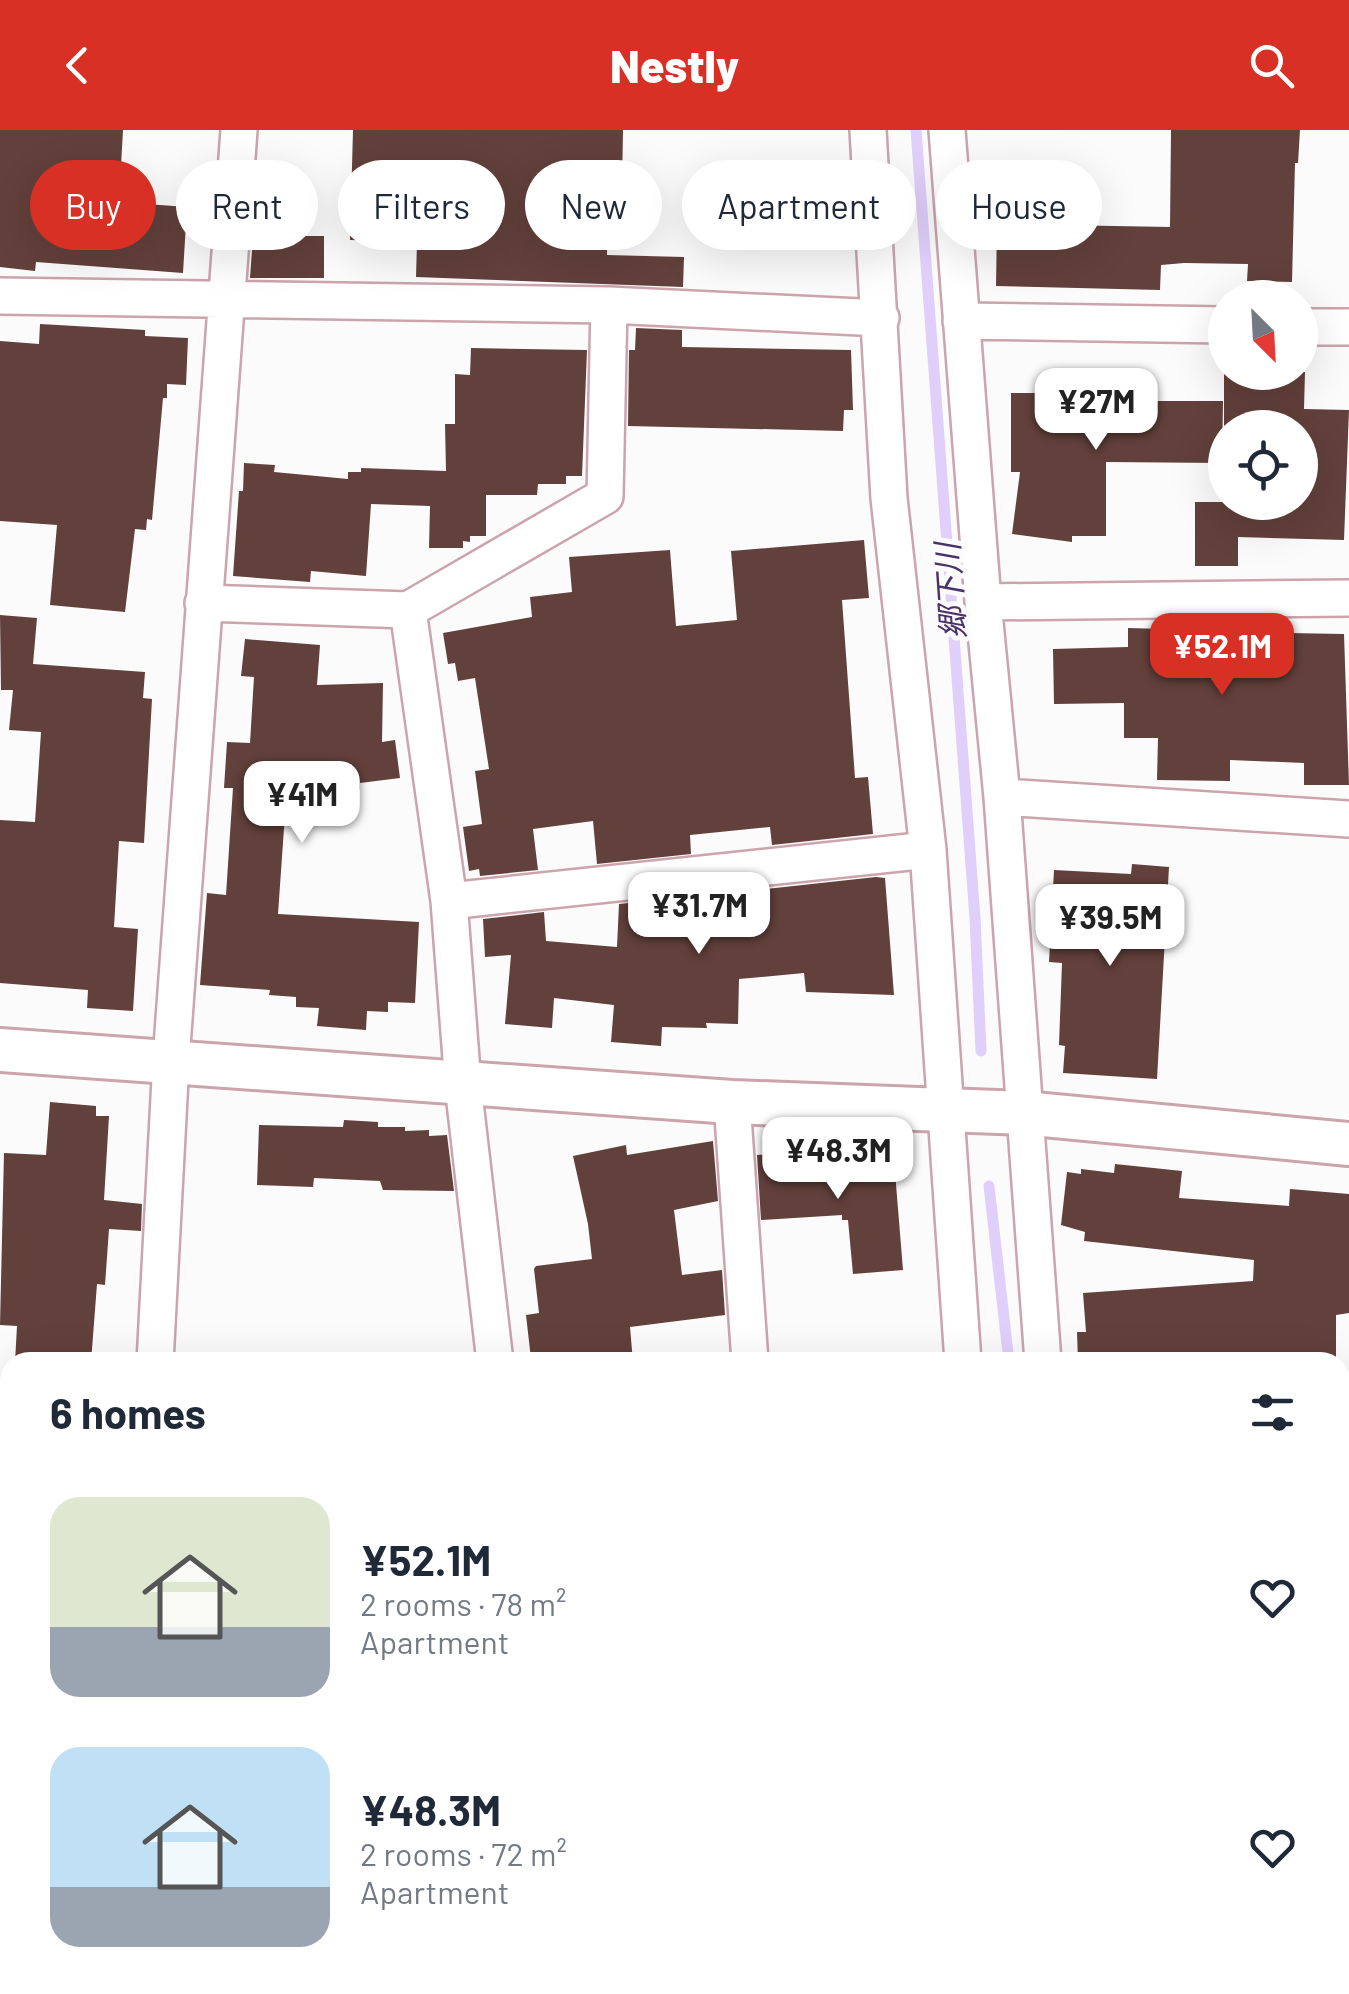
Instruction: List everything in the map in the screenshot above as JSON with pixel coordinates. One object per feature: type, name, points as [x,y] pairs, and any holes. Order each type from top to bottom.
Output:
[{"type":"street","points":[[156,1352],[171,1060],[239,130]]},
{"type":"street","points":[[868,130],[889,498],[928,850],[962,1352]]},
{"type":"street","points":[[947,130],[1002,797],[1042,1352]]},
{"type":"street","points":[[0,296],[609,305],[881,318]]},
{"type":"street","points":[[202,603],[408,610],[605,496],[609,305]]},
{"type":"street","points":[[961,321],[1208,326]]},
{"type":"street","points":[[1318,327],[1349,328]]},
{"type":"street","points":[[984,602],[1349,598]]},
{"type":"street","points":[[408,610],[449,901],[464,1086],[494,1352]]},
{"type":"street","points":[[1002,797],[1349,819]]},
{"type":"street","points":[[449,901],[928,850]]},
{"type":"street","points":[[0,1050],[171,1060],[464,1086],[732,1102],[1024,1113],[1349,1144]]},
{"type":"street","points":[[732,1102],[749,1352]]},
{"type":"building","points":[[0,130],[123,130],[121,160],[30,160],[30,250],[156,250],[156,205],[176,206],[176,250],[184,250],[183,273],[36,262],[35,271],[0,267]]},
{"type":"building","points":[[353,130],[623,130],[622,160],[525,160],[525,250],[607,250],[607,255],[684,257],[683,287],[416,277],[417,250],[505,250],[505,160],[352,160]]},
{"type":"building","points":[[1171,130],[1300,130],[1295,163],[1292,280],[1247,280],[1248,264],[1184,263],[1161,265],[1160,290],[996,286],[997,250],[1102,250],[1102,226],[1170,227]]},
{"type":"building","points":[[318,236],[324,236],[324,278],[250,278],[252,250],[318,250]]},
{"type":"building","points":[[40,324],[145,330],[145,336],[188,338],[186,385],[167,384],[167,398],[163,398],[152,520],[147,519],[146,530],[135,529],[125,612],[50,605],[57,525],[0,521],[0,341],[39,344]]},
{"type":"building","points":[[636,328],[682,330],[682,347],[851,350],[853,410],[844,410],[843,431],[628,426],[629,350],[635,350]]},
{"type":"building","points":[[471,348],[587,350],[582,476],[566,476],[566,484],[538,484],[537,495],[486,495],[486,536],[470,536],[470,542],[463,541],[463,548],[429,548],[430,506],[371,504],[366,576],[311,571],[310,582],[233,576],[244,463],[275,465],[274,472],[348,479],[348,472],[361,472],[361,468],[446,471],[445,424],[455,424],[455,374],[470,375]]},
{"type":"building","points":[[1224,390],[1305,390],[1304,409],[1349,410],[1344,540],[1238,537],[1238,566],[1195,566],[1195,502],[1208,502],[1208,520],[1318,520],[1318,410],[1224,410]]},
{"type":"building","points":[[1011,393],[1103,393],[1103,399],[1223,401],[1223,410],[1208,410],[1208,463],[1106,462],[1106,536],[1072,536],[1072,542],[1012,534],[1020,472],[1011,472]]},
{"type":"building","points":[[864,540],[869,598],[842,600],[855,778],[868,777],[873,834],[772,845],[770,827],[690,835],[691,854],[597,864],[593,821],[533,829],[538,870],[480,876],[479,869],[469,871],[463,827],[482,824],[475,771],[489,769],[475,678],[458,681],[455,663],[448,664],[443,633],[532,617],[530,597],[572,592],[569,557],[670,550],[676,626],[737,620],[731,551]]},
{"type":"building","points":[[0,615],[37,618],[33,664],[145,672],[143,698],[152,699],[144,843],[119,841],[114,927],[138,929],[133,1011],[87,1008],[88,990],[0,983],[0,820],[35,822],[41,732],[9,730],[13,690],[1,690]]},
{"type":"building","points":[[1288,626],[1288,633],[1344,634],[1349,785],[1304,785],[1304,763],[1230,760],[1230,781],[1157,780],[1158,738],[1124,738],[1124,703],[1054,704],[1053,649],[1128,647],[1128,628],[1239,631],[1239,627]]},
{"type":"building","points":[[245,639],[320,645],[317,685],[383,683],[382,742],[395,740],[400,778],[360,783],[360,789],[307,797],[306,815],[285,814],[278,914],[419,922],[415,1003],[388,1002],[388,1012],[367,1011],[366,1030],[317,1026],[319,1008],[296,1007],[296,997],[269,995],[270,990],[200,985],[207,893],[226,895],[233,788],[224,788],[227,742],[250,743],[254,677],[241,676]]},
{"type":"building","points":[[1132,864],[1169,867],[1157,1079],[1063,1073],[1065,1046],[1059,1045],[1062,963],[1049,962],[1054,870],[1131,874]]},
{"type":"building","points":[[885,878],[894,995],[806,992],[804,973],[739,979],[738,1024],[662,1027],[661,1046],[611,1042],[614,1005],[554,998],[552,1028],[505,1024],[511,955],[485,957],[483,919],[544,912],[546,941],[617,947],[619,904],[695,896],[697,910],[768,912],[766,889]]},
{"type":"building","points":[[50,1102],[96,1106],[96,1116],[109,1116],[104,1200],[142,1204],[141,1231],[109,1229],[105,1285],[97,1284],[92,1352],[16,1352],[17,1326],[0,1325],[4,1153],[46,1155]]},
{"type":"building","points":[[344,1120],[378,1122],[378,1127],[405,1127],[405,1131],[429,1130],[429,1136],[447,1135],[454,1191],[383,1190],[380,1181],[314,1178],[313,1187],[257,1185],[259,1125],[343,1127]]},
{"type":"building","points":[[713,1141],[718,1201],[674,1210],[682,1275],[722,1270],[725,1315],[630,1327],[632,1352],[530,1352],[526,1315],[539,1313],[534,1269],[592,1259],[573,1156],[626,1145],[627,1155]]},
{"type":"building","points":[[829,1151],[830,1164],[894,1160],[903,1270],[853,1274],[848,1220],[842,1220],[842,1215],[761,1220],[757,1155]]},
{"type":"building","points":[[1115,1164],[1182,1171],[1179,1198],[1289,1206],[1290,1189],[1349,1194],[1349,1313],[1336,1315],[1336,1352],[1078,1352],[1077,1332],[1086,1332],[1083,1293],[1253,1281],[1254,1260],[1084,1241],[1085,1232],[1061,1225],[1067,1172],[1081,1174],[1081,1169],[1114,1173]]},
{"type":"waterway","name":"郷下川","points":[[916,130],[975,918],[981,1051]]},
{"type":"waterway","name":"郷下川","points":[[989,1186],[1008,1352]]}]
